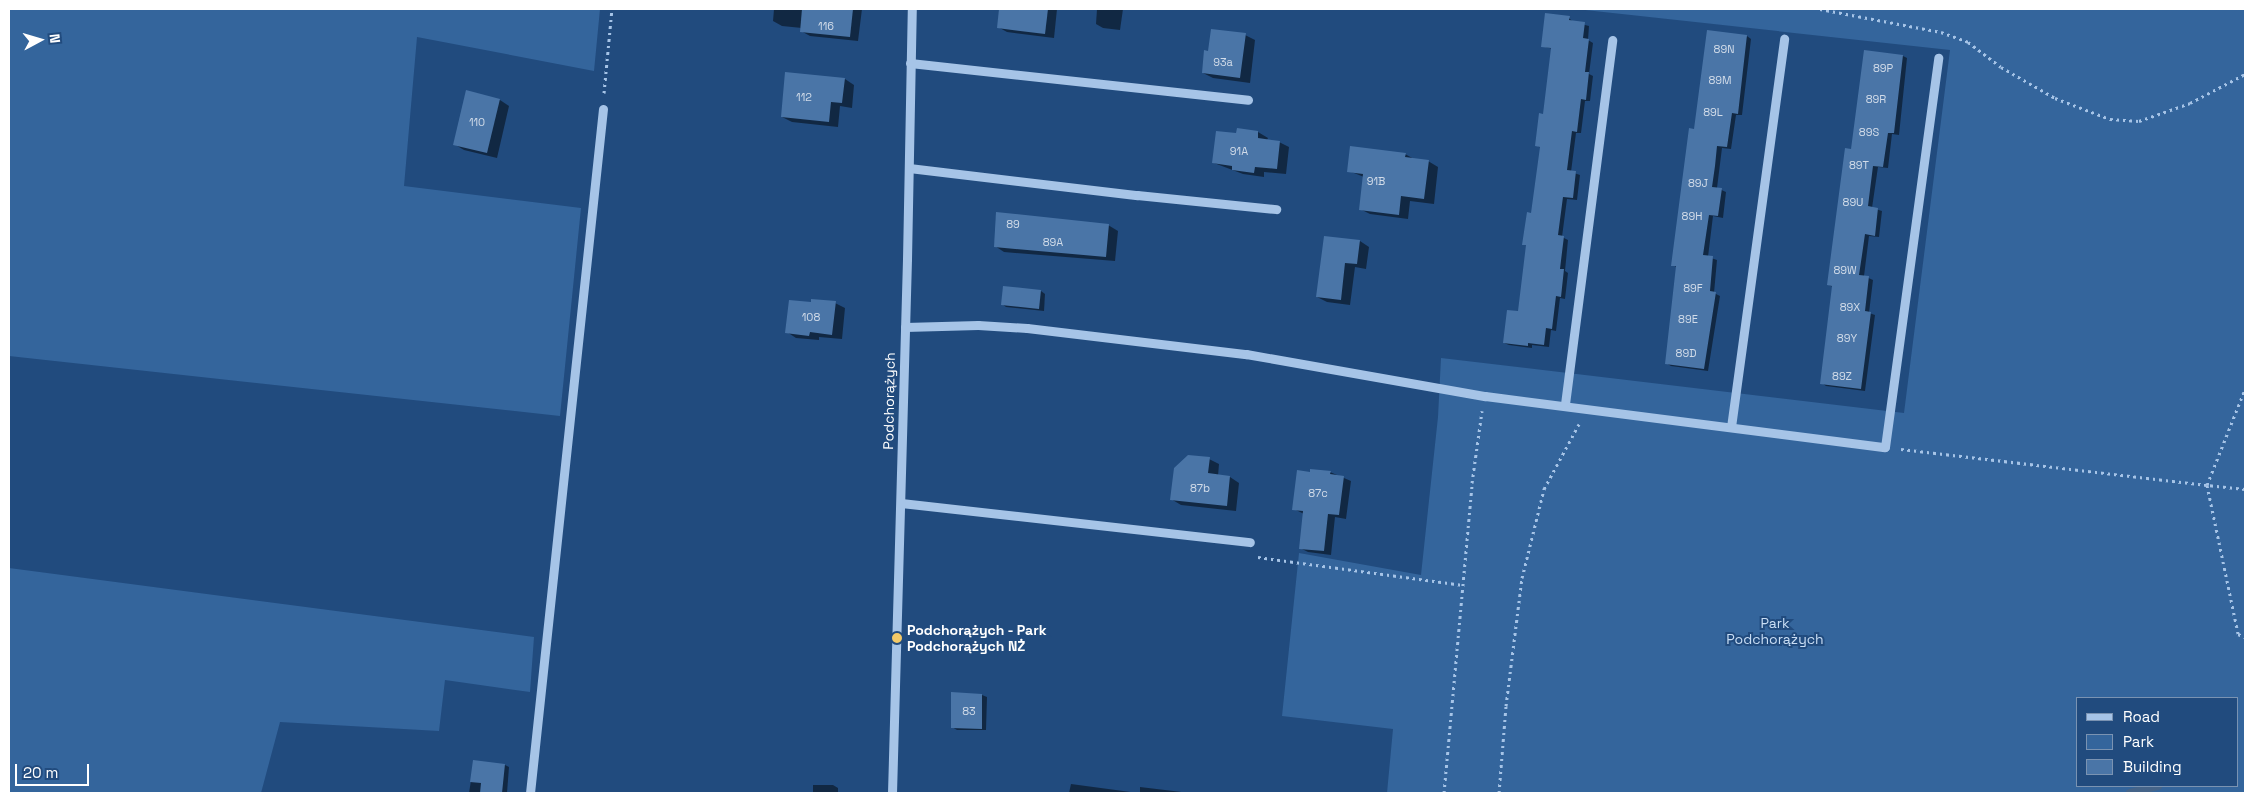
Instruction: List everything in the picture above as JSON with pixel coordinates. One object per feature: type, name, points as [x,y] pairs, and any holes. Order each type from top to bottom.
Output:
[{"type":"street","name":"Podchorążych","points":[[892,793],[912,9]]},
{"type":"street","points":[[1732,427],[1784,39]]},
{"type":"street","points":[[1565,404],[1612,40]]},
{"type":"street","points":[[905,327],[978,325],[1046,330],[1246,354],[1484,396],[1565,404],[1588,409],[1885,447],[1938,58]]},
{"type":"street","points":[[910,63],[1248,100]]},
{"type":"street","points":[[530,793],[603,109]]},
{"type":"street","points":[[909,168],[1136,195],[1276,209]]},
{"type":"street","points":[[900,503],[1247,542]]},
{"type":"path","points":[[603,109],[612,9]]},
{"type":"path","points":[[1820,9],[1941,32],[1968,42],[2001,68],[2055,98],[2110,119],[2139,120],[2147,118],[2190,103],[2245,74]]},
{"type":"path","points":[[2245,389],[2207,485],[2238,634],[2245,637]]},
{"type":"path","points":[[1444,793],[1472,483],[1484,396]]},
{"type":"path","points":[[1499,793],[1506,706],[1522,578],[1544,489],[1588,409]]},
{"type":"path","points":[[1885,447],[2245,489]]},
{"type":"path","points":[[1247,542],[1243,555],[1463,585]]},
{"type":"green space","points":[[9,9],[600,9],[594,71],[417,37],[404,186],[581,208],[560,416],[9,356]]},
{"type":"green space","name":"Park Podchorążych","points":[[1576,9],[2245,9],[2245,793],[1387,793],[1393,729],[1282,716],[1299,553],[1421,575],[1438,417],[1441,358],[1904,413],[1950,50]]},
{"type":"green space","points":[[9,568],[534,637],[530,692],[445,680],[439,731],[280,722],[261,793],[9,793]]},
{"type":"building","points":[[802,9],[853,9],[850,37],[800,32]]},
{"type":"building","points":[[999,9],[1048,9],[1045,34],[997,28]]},
{"type":"building","points":[[1545,13],[1570,16],[1569,20],[1585,22],[1583,38],[1589,39],[1585,72],[1589,72],[1586,100],[1581,99],[1577,132],[1572,131],[1567,170],[1576,171],[1573,198],[1563,197],[1558,235],[1564,236],[1560,269],[1564,269],[1561,297],[1556,296],[1552,329],[1546,328],[1544,345],[1528,343],[1528,346],[1503,343],[1507,310],[1518,311],[1526,245],[1522,245],[1527,212],[1531,213],[1540,147],[1535,146],[1539,113],[1543,114],[1551,48],[1541,47]]},
{"type":"building","points":[[1211,29],[1246,33],[1240,78],[1202,73],[1204,50],[1208,51]]},
{"type":"building","points":[[1707,30],[1747,35],[1738,114],[1732,113],[1727,147],[1717,146],[1712,187],[1722,188],[1718,216],[1709,215],[1703,255],[1713,256],[1710,291],[1716,292],[1704,369],[1665,364],[1676,266],[1671,266],[1689,128],[1694,129]]},
{"type":"building","points":[[1864,50],[1903,55],[1894,133],[1888,133],[1883,167],[1873,166],[1868,206],[1878,208],[1875,236],[1865,234],[1859,275],[1869,276],[1865,311],[1871,312],[1861,389],[1820,384],[1832,286],[1827,285],[1845,148],[1851,149]]},
{"type":"building","points":[[785,72],[845,78],[842,103],[831,102],[829,122],[781,117]]},
{"type":"building","points":[[466,90],[500,99],[487,153],[453,145]]},
{"type":"building","points":[[1237,128],[1258,131],[1258,138],[1280,141],[1277,169],[1255,167],[1254,173],[1232,170],[1232,166],[1212,163],[1216,131],[1236,133]]},
{"type":"building","points":[[1350,146],[1406,153],[1405,157],[1429,160],[1424,199],[1401,196],[1399,215],[1359,210],[1363,174],[1347,172]]},
{"type":"building","points":[[996,212],[1109,224],[1106,257],[994,247]]},
{"type":"building","points":[[1324,236],[1360,240],[1357,264],[1345,263],[1341,300],[1316,297]]},
{"type":"building","points":[[1003,286],[1041,290],[1039,309],[1001,305]]},
{"type":"building","points":[[811,299],[836,301],[832,335],[810,332],[809,336],[785,333],[789,300],[811,302]]},
{"type":"building","points":[[1188,455],[1210,457],[1208,473],[1230,476],[1227,506],[1170,500],[1174,468]]},
{"type":"building","points":[[1310,469],[1331,471],[1330,474],[1344,476],[1339,515],[1328,514],[1324,551],[1299,549],[1303,511],[1292,510],[1297,470],[1310,472]]},
{"type":"building","points":[[951,692],[982,694],[982,729],[951,728]]},
{"type":"building","points":[[473,760],[505,764],[502,793],[480,793],[481,783],[470,782]]},
{"type":"waterway","points":[[2130,793],[2154,787]]},
{"type":"place","name":"Podchorążych - Park Podchorążych NŻ","points":[[897,638]]}]
